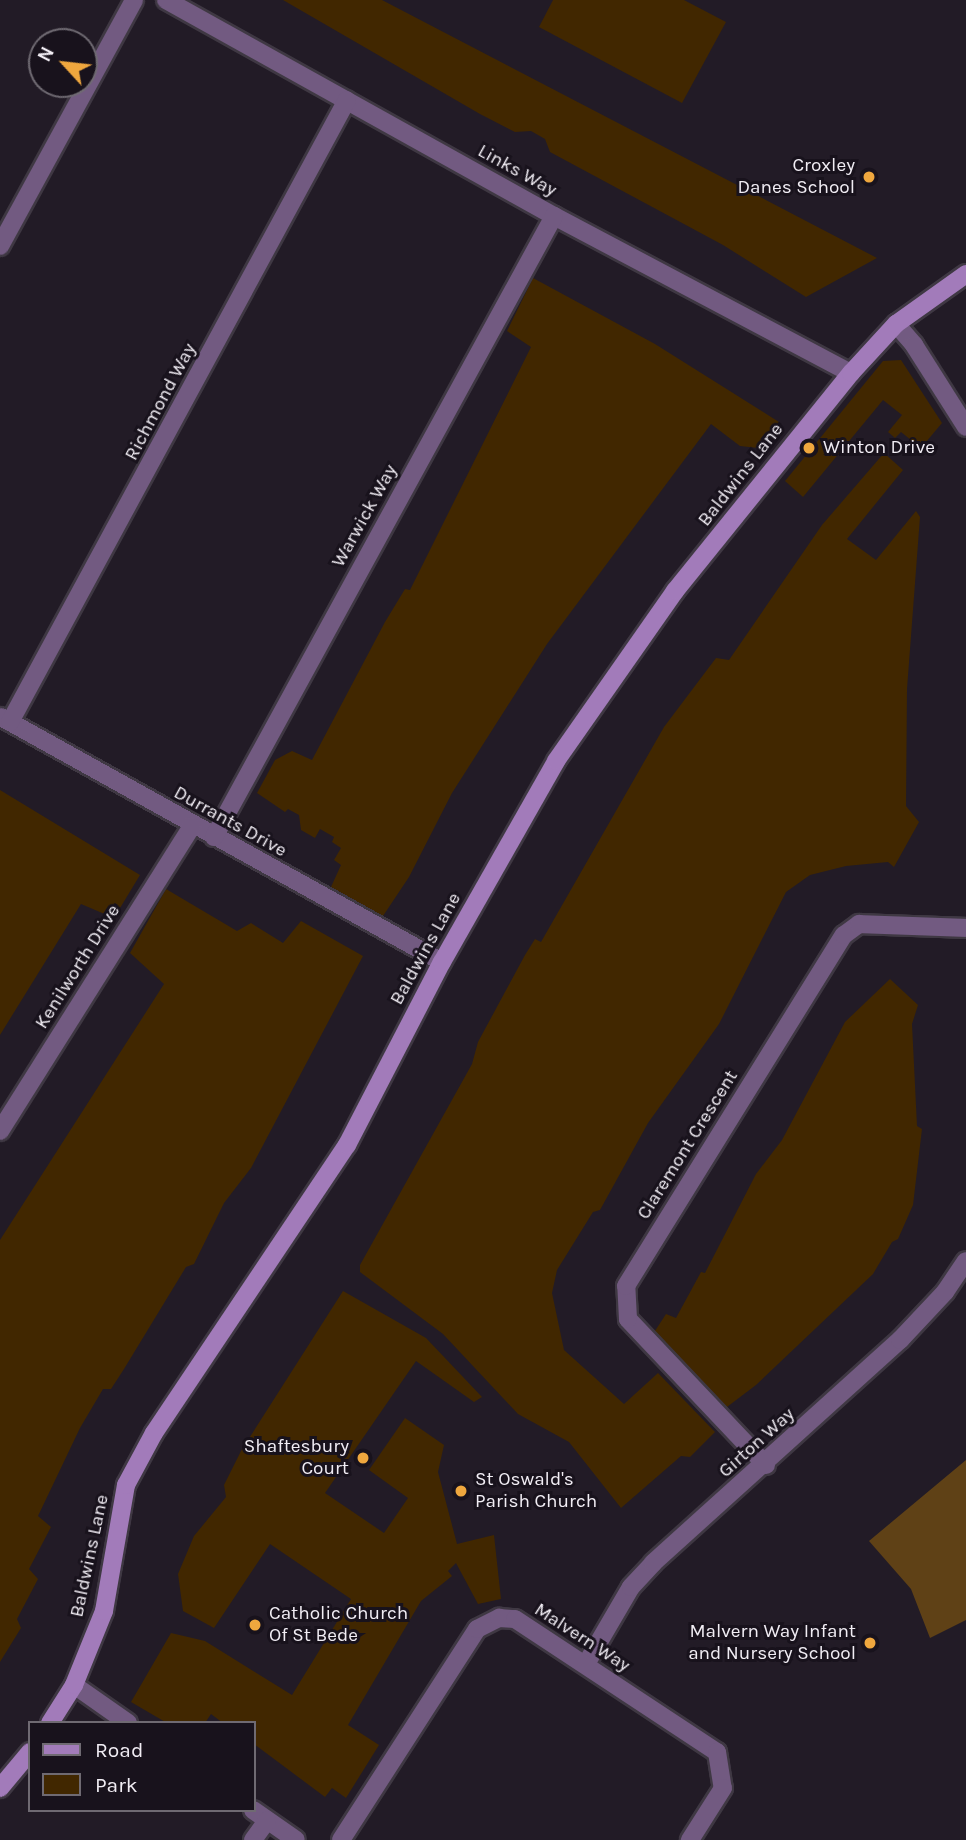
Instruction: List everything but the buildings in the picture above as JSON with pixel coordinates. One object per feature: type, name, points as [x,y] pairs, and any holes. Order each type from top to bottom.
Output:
[{"type":"street","points":[[0,246],[134,0]]},
{"type":"street","name":"Links Way","points":[[166,0],[554,216],[850,373]]},
{"type":"street","name":"Richmond Way","points":[[5,720],[347,100]]},
{"type":"street","name":"Warwick Way","points":[[214,837],[554,216]]},
{"type":"street","name":"Baldwins Lane","points":[[52,1721],[74,1685],[104,1611],[126,1485],[154,1433],[347,1145],[442,962],[556,761],[607,684],[850,373],[895,324],[966,274]]},
{"type":"street","points":[[895,324],[922,355],[966,427]]},
{"type":"street","name":"Durrants Drive","points":[[5,720],[192,826],[442,962]]},
{"type":"street","name":"Kenilworth Drive","points":[[0,1131],[192,826]]},
{"type":"street","name":"Claremont Crescent","points":[[765,1465],[628,1319],[626,1286],[844,935],[859,924],[966,928]]},
{"type":"street","name":"Girton Way","points":[[586,1664],[631,1587],[653,1563],[765,1465],[900,1340],[945,1292],[966,1261]]},
{"type":"street","name":"Malvern Way","points":[[341,1840],[477,1629],[499,1618],[515,1619],[717,1752],[723,1788],[690,1840]]},
{"type":"street","points":[[74,1685],[125,1721]]},
{"type":"street","points":[[0,1788],[28,1754]]},
{"type":"street","points":[[253,1840],[260,1815],[296,1840]]},
{"type":"green space","points":[[283,0],[382,0],[877,258],[806,297],[723,245],[550,152],[545,139],[531,131],[515,132],[480,114]]},
{"type":"green space","points":[[553,0],[684,0],[726,22],[682,103],[539,27]]},
{"type":"green space","points":[[533,278],[655,344],[779,422],[758,448],[740,446],[711,424],[547,644],[452,793],[409,877],[383,916],[331,887],[341,865],[334,860],[341,848],[332,842],[334,837],[320,829],[315,838],[301,830],[299,815],[288,809],[285,812],[257,793],[275,760],[292,751],[312,760],[385,622],[405,589],[410,590],[531,347],[507,331]]},
{"type":"green space","points":[[901,360],[942,423],[921,448],[901,432],[895,438],[888,432],[902,415],[883,400],[803,497],[785,481],[883,361]]},
{"type":"green space","points":[[884,453],[903,470],[847,539],[876,560],[916,511],[920,517],[907,689],[906,806],[919,822],[894,867],[888,862],[846,866],[810,875],[786,892],[719,1024],[648,1123],[600,1210],[593,1212],[557,1270],[552,1293],[564,1350],[624,1404],[658,1373],[715,1432],[690,1457],[681,1456],[621,1508],[569,1442],[518,1414],[443,1334],[360,1272],[360,1265],[472,1064],[478,1042],[525,955],[535,939],[541,942],[664,727],[716,658],[729,660],[822,525]]},
{"type":"green space","points":[[0,790],[140,875],[114,918],[81,904],[0,1035]]},
{"type":"green space","points":[[166,889],[237,931],[251,923],[283,943],[301,921],[363,956],[251,1168],[224,1203],[194,1264],[186,1267],[111,1389],[103,1389],[80,1428],[38,1516],[51,1527],[29,1569],[38,1579],[17,1619],[21,1628],[0,1662],[0,1240],[164,984],[130,953]]},
{"type":"green space","points":[[890,979],[918,1005],[912,1024],[917,1126],[922,1129],[913,1205],[898,1239],[892,1242],[873,1274],[756,1385],[723,1410],[653,1334],[666,1314],[676,1318],[701,1272],[705,1273],[756,1174],[782,1140],[845,1022]]},
{"type":"green space","points":[[343,1291],[426,1338],[482,1397],[474,1402],[416,1361],[325,1493],[384,1533],[408,1498],[369,1470],[405,1418],[444,1445],[438,1472],[457,1544],[494,1535],[501,1599],[478,1604],[456,1563],[448,1571],[452,1576],[421,1601],[348,1725],[379,1745],[346,1798],[332,1788],[325,1797],[256,1745],[256,1721],[220,1721],[211,1714],[206,1721],[164,1721],[131,1702],[171,1633],[205,1641],[292,1695],[351,1599],[270,1544],[214,1628],[183,1611],[178,1574],[194,1536],[226,1497],[224,1485],[241,1451]]},
{"type":"shaded area","points":[[966,1460],[966,1620],[930,1638],[911,1589],[869,1541]]},
{"type":"place","name":"Croxley Danes School","points":[[869,177]]},
{"type":"place","name":"Winton Drive","points":[[809,448]]},
{"type":"place","name":"Shaftesbury Court","points":[[363,1458]]},
{"type":"place","name":"St Oswald's Parish Church","points":[[461,1491]]},
{"type":"place","name":"Catholic Church Of St Bede","points":[[255,1625]]},
{"type":"place","name":"Malvern Way Infant and Nursery School","points":[[870,1643]]}]
